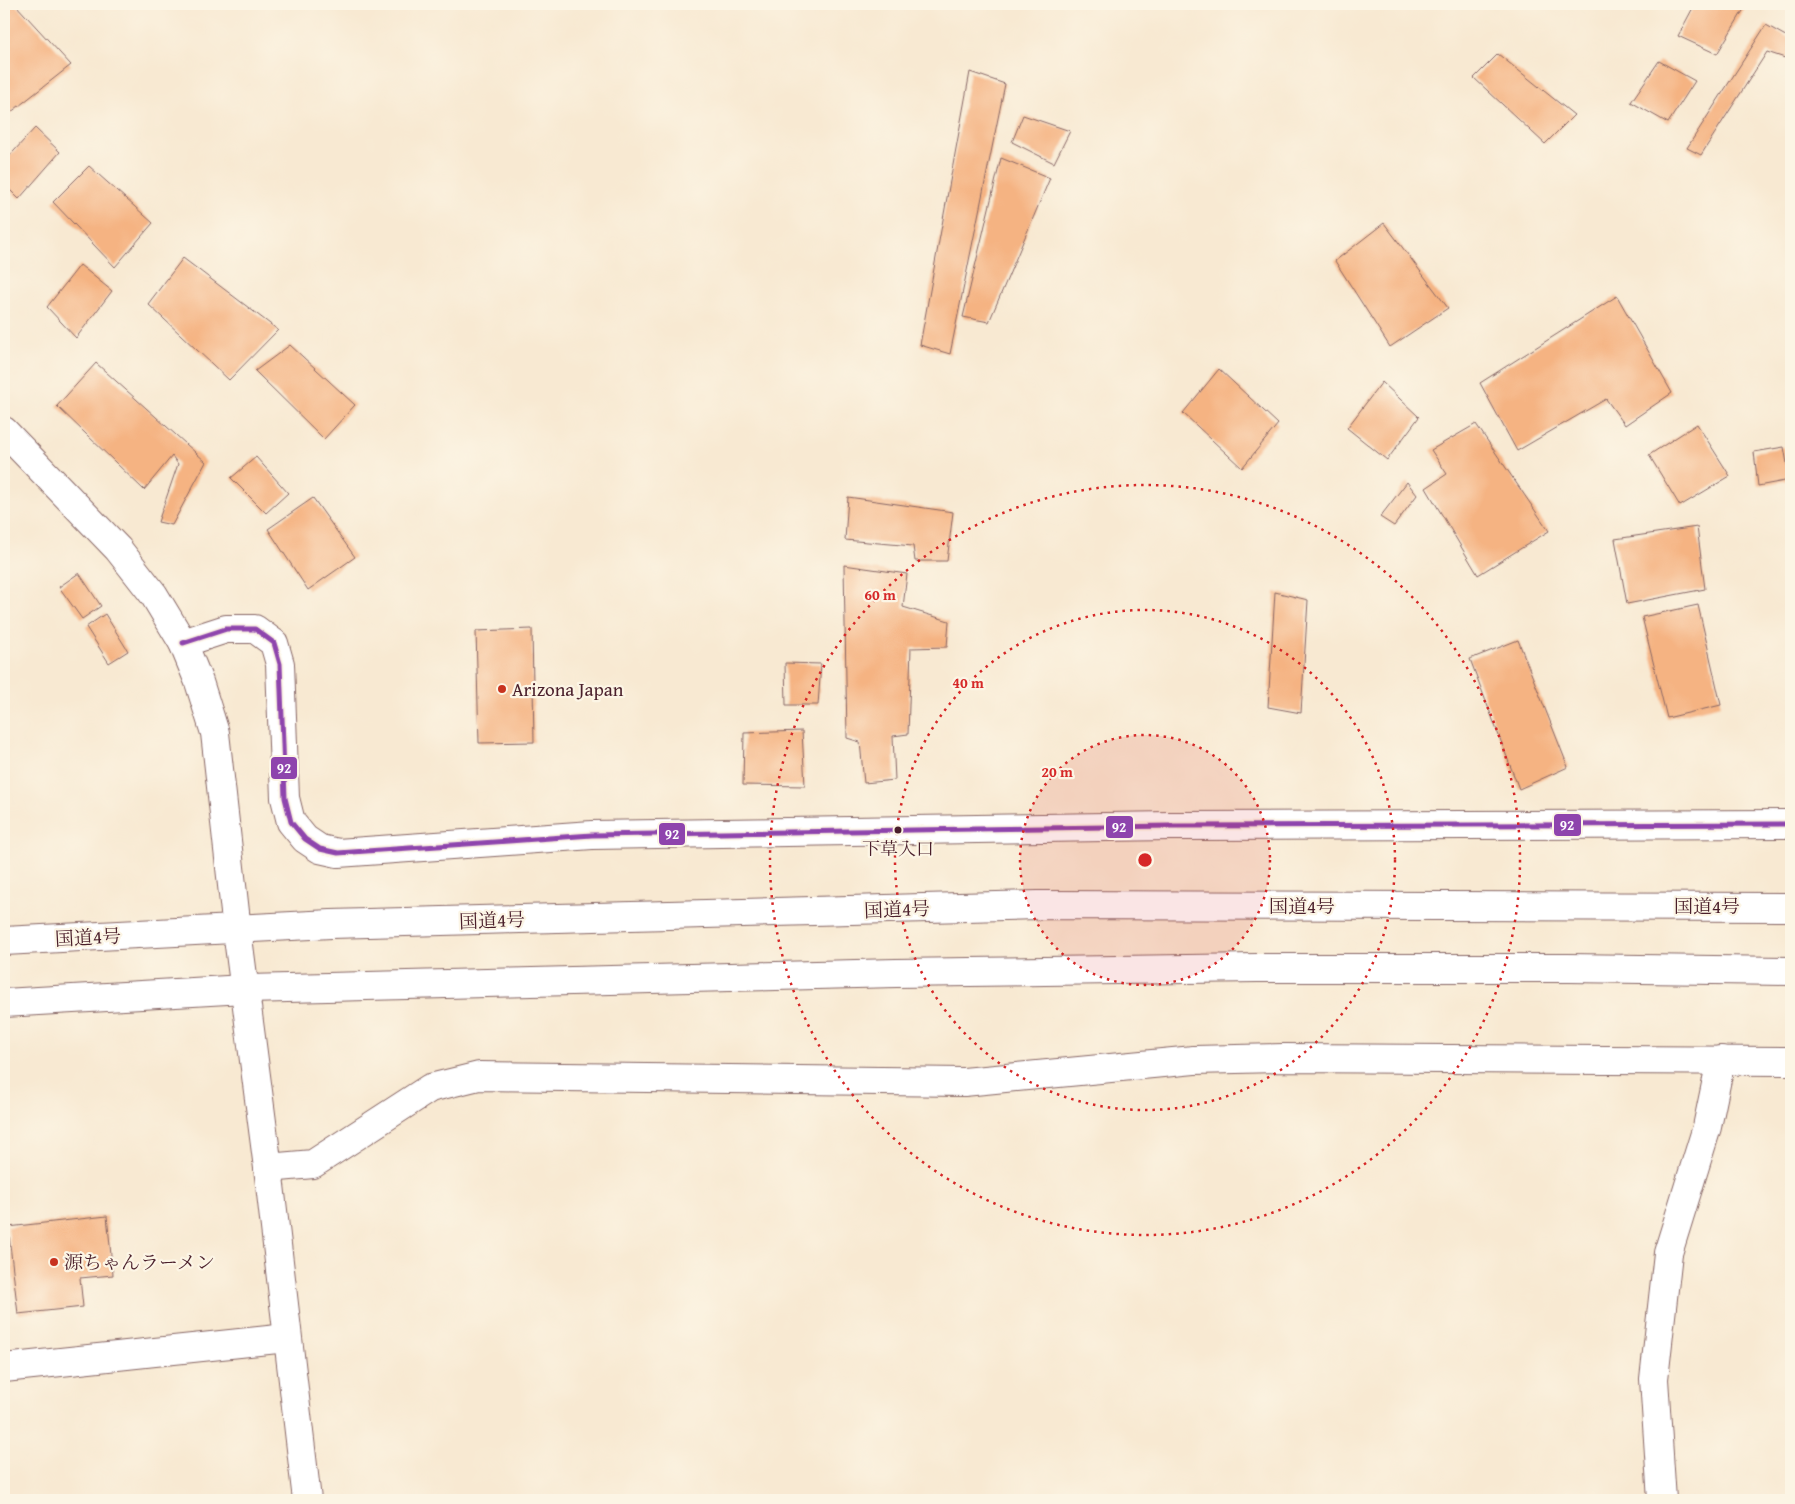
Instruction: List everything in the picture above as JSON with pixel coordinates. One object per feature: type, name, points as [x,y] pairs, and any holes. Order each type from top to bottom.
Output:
[{"type":"main road","points":[[4,431],[118,549],[154,595],[183,643],[199,682],[215,733],[244,989],[268,1168],[307,1500]]},
{"type":"main road","points":[[183,643],[226,629],[255,629],[274,643],[280,664],[285,798],[291,822],[306,839],[320,849],[338,852],[592,835],[1170,826],[1791,824]]},
{"type":"main road","name":"国道4号","points":[[4,941],[331,924],[1038,906],[1791,907]]},
{"type":"main road","points":[[4,1003],[244,989],[886,974],[1257,968],[1568,968],[1791,971]]},
{"type":"main road","points":[[268,1168],[314,1164],[430,1088],[479,1076],[964,1082],[1194,1060],[1283,1058],[1791,1061]]},
{"type":"main road","points":[[1662,1500],[1654,1379],[1668,1253],[1707,1127],[1721,1060]]},
{"type":"main road","points":[[4,1368],[288,1338]]},
{"type":"building","points":[[4,4],[15,4],[71,65],[10,113],[4,104]]},
{"type":"building","points":[[1695,4],[1747,4],[1717,54],[1678,36]]},
{"type":"building","points":[[1766,25],[1791,39],[1791,60],[1767,52],[1701,155],[1687,148]]},
{"type":"building","points":[[1498,54],[1574,115],[1545,144],[1474,78]]},
{"type":"building","points":[[1659,61],[1695,81],[1668,123],[1631,102]]},
{"type":"building","points":[[970,72],[1005,84],[950,354],[920,345]]},
{"type":"building","points":[[1023,115],[1070,131],[1054,163],[1012,142]]},
{"type":"building","points":[[35,128],[60,152],[19,199],[4,184],[4,162]]},
{"type":"building","points":[[1001,158],[1050,178],[989,322],[963,317]]},
{"type":"building","points":[[89,166],[153,223],[115,267],[53,202]]},
{"type":"building","points":[[1384,223],[1448,308],[1390,347],[1335,261]]},
{"type":"building","points":[[183,258],[278,330],[229,380],[148,304]]},
{"type":"building","points":[[80,265],[112,291],[76,338],[47,307]]},
{"type":"building","points":[[1617,296],[1672,393],[1625,425],[1606,399],[1517,451],[1480,383]]},
{"type":"building","points":[[290,345],[355,405],[324,439],[255,371]]},
{"type":"building","points":[[96,363],[206,462],[172,525],[158,522],[178,464],[172,456],[144,490],[57,406]]},
{"type":"building","points":[[1219,369],[1278,424],[1242,468],[1183,413]]},
{"type":"building","points":[[1382,382],[1419,417],[1387,460],[1347,428]]},
{"type":"building","points":[[1476,424],[1549,531],[1478,575],[1426,488],[1447,474],[1431,450]]},
{"type":"building","points":[[1697,424],[1730,476],[1680,506],[1649,455]]},
{"type":"building","points":[[1784,447],[1790,480],[1758,486],[1754,452]]},
{"type":"building","points":[[256,457],[288,493],[266,513],[231,478]]},
{"type":"building","points":[[1407,482],[1417,495],[1394,526],[1380,517]]},
{"type":"building","points":[[848,497],[953,512],[947,561],[915,561],[913,546],[845,540]]},
{"type":"building","points":[[313,498],[355,557],[308,590],[268,529]]},
{"type":"building","points":[[1697,527],[1705,589],[1627,604],[1615,539]]},
{"type":"building","points":[[844,565],[907,574],[903,607],[949,621],[947,647],[911,648],[908,734],[893,736],[895,780],[864,783],[860,742],[847,738]]},
{"type":"building","points":[[79,573],[101,606],[82,619],[59,587]]},
{"type":"building","points":[[1275,592],[1308,600],[1301,713],[1268,707]]},
{"type":"building","points":[[1698,605],[1721,705],[1667,718],[1642,617]]},
{"type":"building","points":[[105,614],[128,651],[109,663],[86,627]]},
{"type":"building","points":[[532,629],[534,742],[479,743],[476,631]]},
{"type":"building","points":[[1518,640],[1568,767],[1519,789],[1470,659]]},
{"type":"building","points":[[785,663],[821,664],[818,705],[786,705]]},
{"type":"building","points":[[802,731],[805,786],[743,785],[744,733]]},
{"type":"building","points":[[107,1216],[113,1275],[80,1278],[83,1307],[18,1314],[8,1227]]},
{"type":"transit line","name":"92","points":[[183,643],[226,629],[255,629],[274,643],[280,664],[285,798],[291,822],[305,839],[320,849],[338,853],[592,835],[1170,826],[1791,824]]},
{"type":"place","name":"Arizona Japan","points":[[502,689]]},
{"type":"place","name":"下草入口","points":[[898,830]]},
{"type":"place","name":"源ちゃんラーメン","points":[[54,1262]]}]
